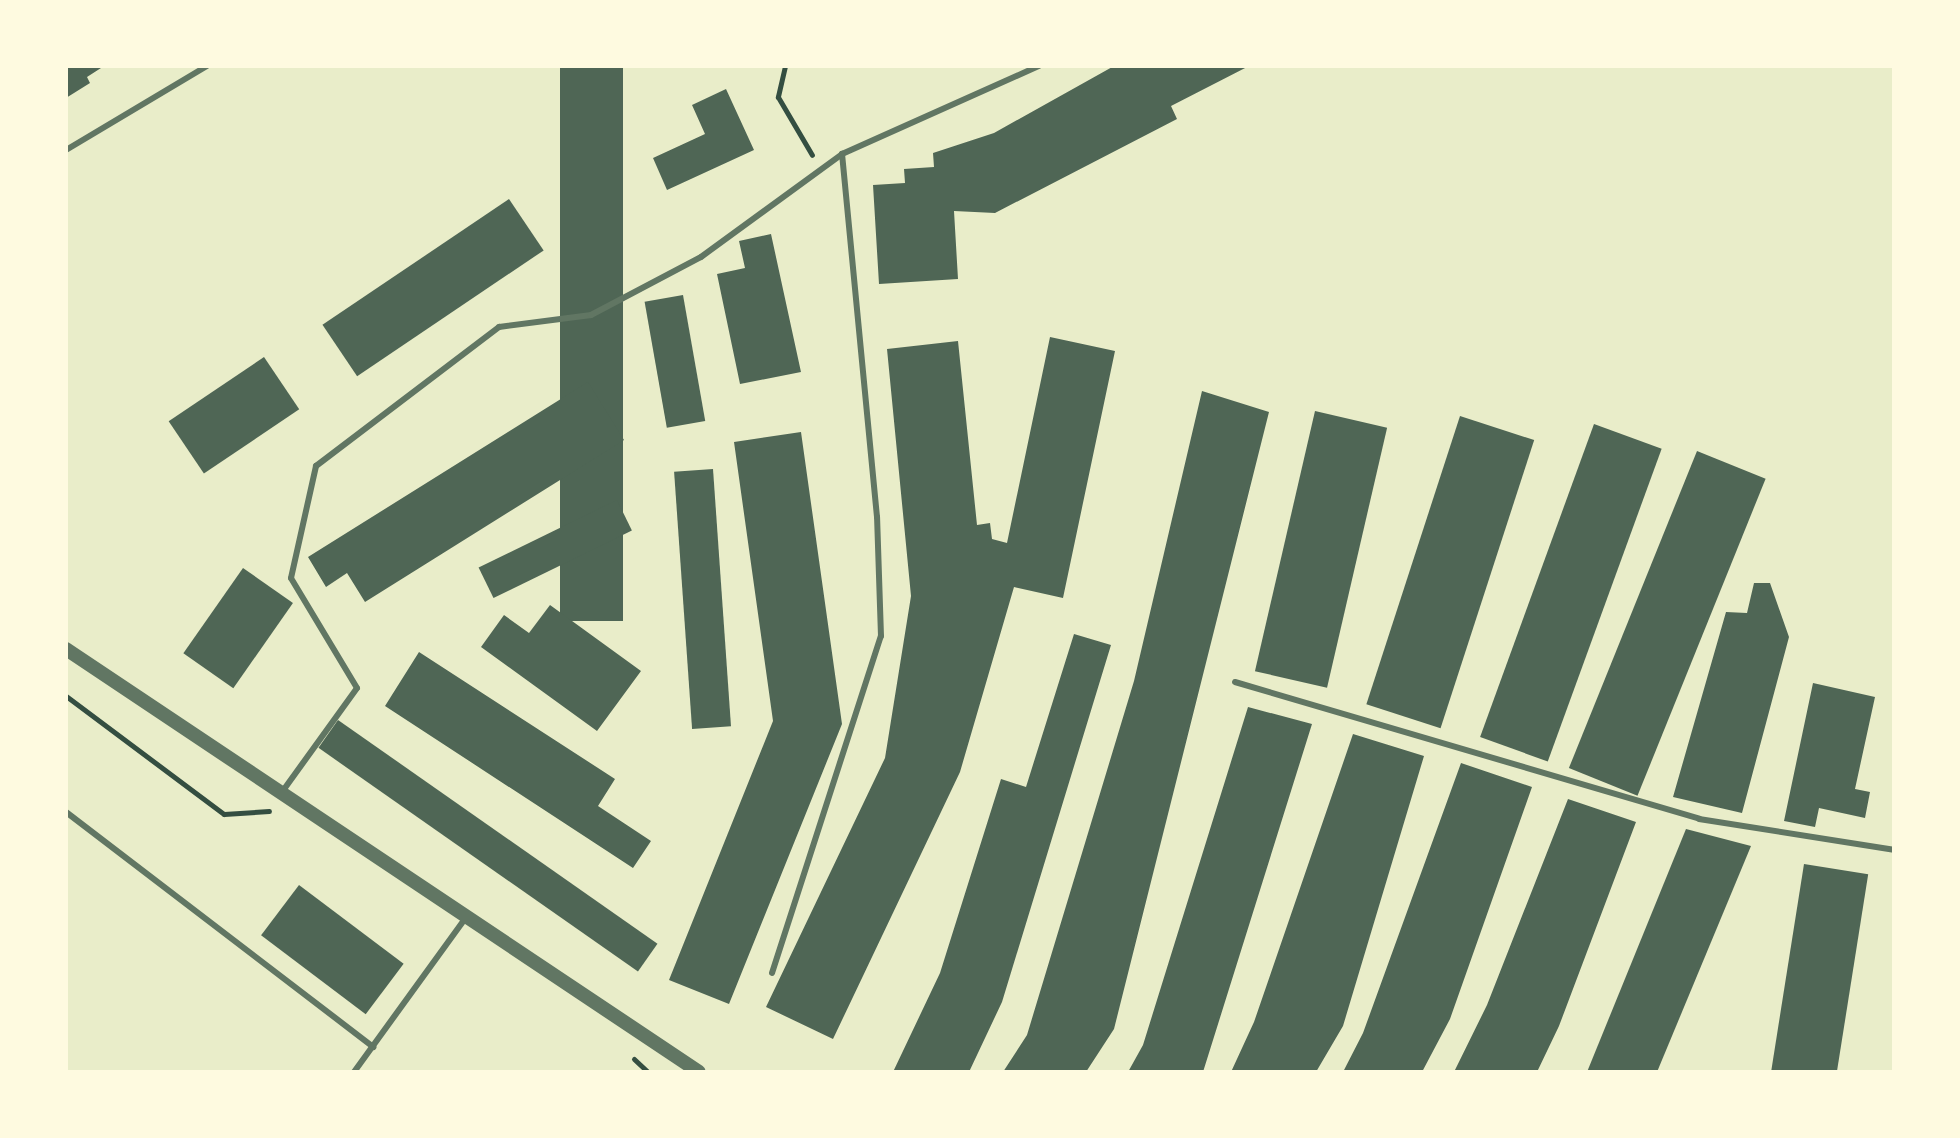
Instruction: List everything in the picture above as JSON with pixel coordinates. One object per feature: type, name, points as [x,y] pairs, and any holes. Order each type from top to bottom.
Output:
[{"type":"street","points":[[66,649],[699,1072]]},
{"type":"lane","points":[[66,150],[207,66]]},
{"type":"lane","points":[[282,792],[357,688],[291,578],[316,466],[499,327],[591,315],[701,257],[842,154],[1039,66]]},
{"type":"lane","points":[[772,973],[881,636],[877,517],[842,154]]},
{"type":"lane","points":[[1235,682],[1699,819],[1894,850]]},
{"type":"lane","points":[[66,812],[373,1047]]},
{"type":"lane","points":[[354,1072],[467,916]]},
{"type":"path","points":[[785,66],[778,97],[821,170]]},
{"type":"path","points":[[66,696],[224,814],[273,811]]},
{"type":"path","points":[[629,1055],[648,1072]]},
{"type":"building","points":[[66,66],[101,68],[87,77],[90,83],[66,98]]},
{"type":"building","points":[[560,66],[623,66],[623,621],[560,621]]},
{"type":"building","points":[[1114,66],[1249,66],[1171,106],[1177,119],[995,213],[954,211],[958,279],[879,284],[873,185],[905,183],[904,169],[934,167],[933,153],[994,133]]},
{"type":"building","points":[[726,89],[754,150],[667,190],[653,158],[705,134],[692,105]]},
{"type":"building","points":[[509,199],[544,250],[357,376],[322,325]]},
{"type":"building","points":[[771,234],[801,372],[740,384],[717,274],[745,268],[739,241]]},
{"type":"building","points":[[683,295],[705,421],[667,428],[645,302]]},
{"type":"building","points":[[1050,337],[1115,351],[1063,598],[1014,587],[960,772],[833,1039],[766,1007],[885,758],[911,596],[887,349],[958,341],[977,525],[990,523],[992,539],[1007,543]]},
{"type":"building","points":[[264,357],[299,409],[204,474],[169,421]]},
{"type":"building","points":[[588,382],[624,440],[365,602],[347,573],[326,587],[308,557]]},
{"type":"building","points":[[1202,391],[1269,412],[1114,1029],[1086,1072],[1003,1072],[1027,1035],[1134,681]]},
{"type":"building","points":[[1315,411],[1387,428],[1327,688],[1255,671]]},
{"type":"building","points":[[1460,416],[1534,440],[1441,728],[1366,704]]},
{"type":"building","points":[[1594,424],[1662,449],[1548,762],[1480,737]]},
{"type":"building","points":[[801,432],[842,724],[729,1004],[669,980],[773,721],[734,442]]},
{"type":"building","points":[[1697,451],[1766,479],[1637,796],[1569,768]]},
{"type":"building","points":[[713,469],[731,726],[692,729],[674,472]]},
{"type":"building","points":[[617,500],[632,531],[493,598],[479,568]]},
{"type":"building","points":[[243,568],[293,603],[233,688],[183,653]]},
{"type":"building","points":[[1754,583],[1770,583],[1789,637],[1742,813],[1673,797],[1726,612],[1747,613]]},
{"type":"building","points":[[550,605],[641,671],[597,731],[481,647],[504,615],[529,633]]},
{"type":"building","points":[[1074,634],[1111,645],[1002,1002],[969,1072],[893,1072],[940,973],[1001,779],[1026,787]]},
{"type":"building","points":[[419,652],[615,779],[598,806],[651,841],[633,868],[385,706]]},
{"type":"building","points":[[1813,683],[1875,697],[1855,789],[1870,792],[1865,818],[1819,808],[1815,827],[1784,821]]},
{"type":"building","points":[[1248,707],[1312,724],[1203,1072],[1128,1072],[1143,1045]]},
{"type":"building","points":[[338,720],[657,944],[638,972],[318,748]]},
{"type":"building","points":[[1353,734],[1424,756],[1343,1026],[1316,1072],[1231,1072],[1254,1022]]},
{"type":"building","points":[[1461,763],[1532,787],[1450,1019],[1422,1072],[1343,1072],[1363,1033]]},
{"type":"building","points":[[1568,799],[1636,822],[1559,1026],[1537,1072],[1454,1072],[1487,1005]]},
{"type":"building","points":[[1686,829],[1751,846],[1657,1072],[1587,1072]]},
{"type":"building","points":[[1804,864],[1868,874],[1837,1072],[1771,1071]]},
{"type":"building","points":[[299,885],[404,964],[366,1014],[261,935]]}]
